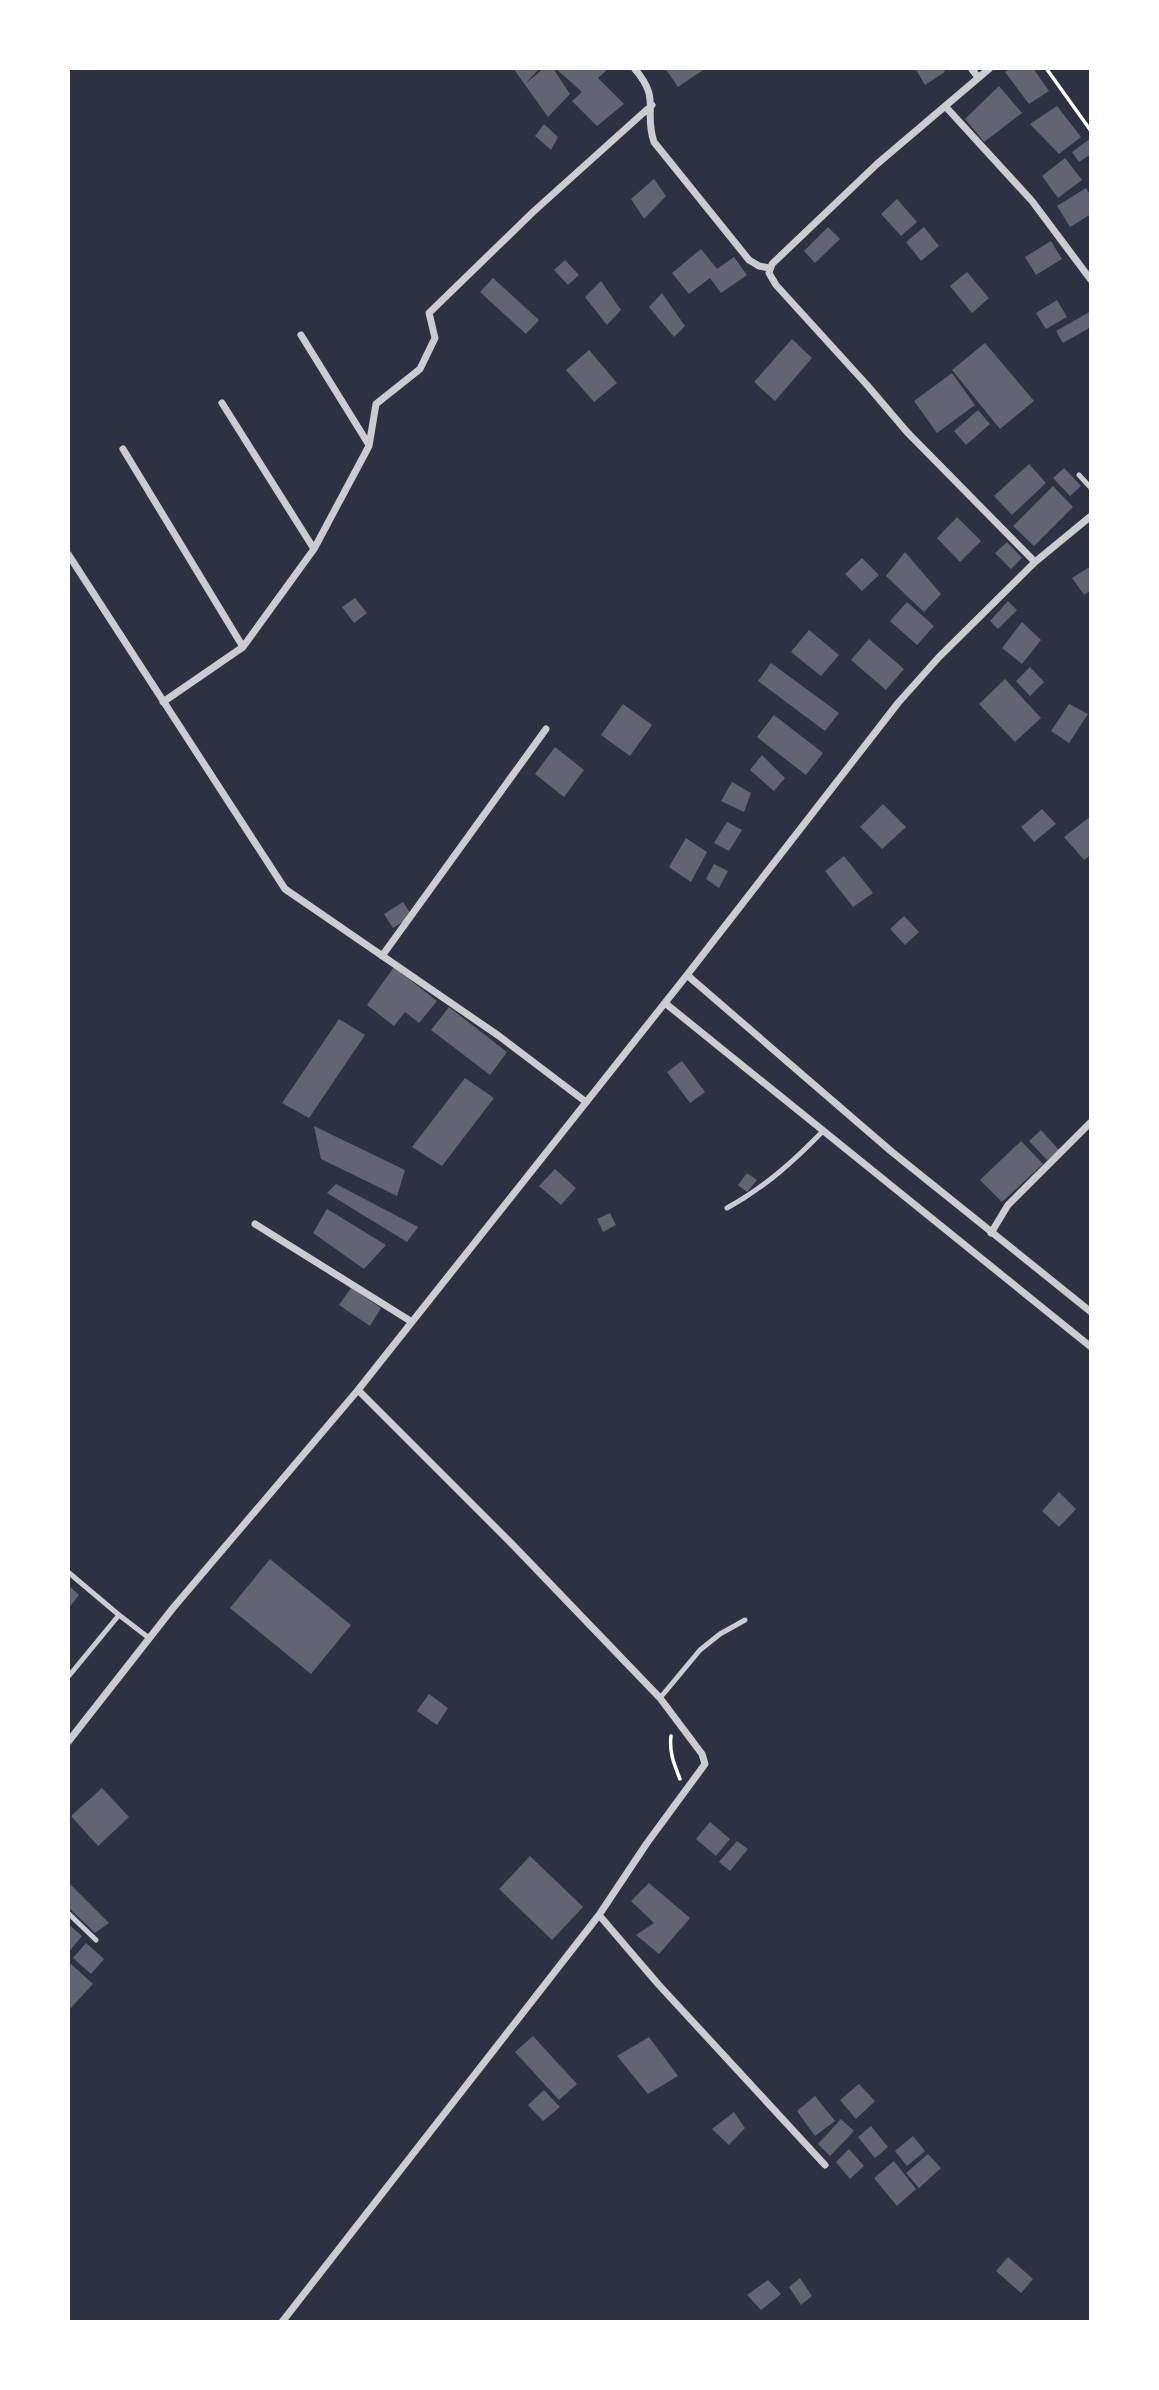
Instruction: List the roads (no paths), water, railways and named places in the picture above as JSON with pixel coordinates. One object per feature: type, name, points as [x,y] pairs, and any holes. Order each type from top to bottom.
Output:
[{"type":"street","points":[[634,68],[646,81],[652,105],[650,121],[654,142],[749,260],[769,268]]},
{"type":"street","points":[[971,68],[978,77]]},
{"type":"street","points":[[769,268],[877,164],[990,68]]},
{"type":"street","points":[[163,702],[243,648],[314,549],[369,446],[376,404],[420,369],[435,338],[429,313],[533,212],[652,105]]},
{"type":"street","points":[[945,106],[1032,201],[1091,280]]},
{"type":"street","points":[[769,268],[776,285],[907,432],[1035,562]]},
{"type":"street","points":[[301,335],[369,446]]},
{"type":"street","points":[[222,402],[314,549]]},
{"type":"street","points":[[123,449],[243,648]]},
{"type":"street","points":[[68,1742],[149,1638],[358,1390],[665,1003],[898,703],[939,657],[1035,562],[1091,516]]},
{"type":"street","points":[[68,554],[285,889],[499,1036],[586,1102]]},
{"type":"street","points":[[382,956],[546,729]]},
{"type":"street","points":[[687,975],[892,1152],[1091,1312]]},
{"type":"street","points":[[665,1003],[1091,1347]]},
{"type":"street","points":[[991,1233],[1008,1205],[1091,1122]]},
{"type":"street","points":[[255,1224],[412,1322]]},
{"type":"street","points":[[282,2322],[599,1915],[705,1764],[702,1754],[660,1698],[512,1544],[358,1390]]},
{"type":"street","points":[[599,1915],[658,1984],[825,2165]]},
{"type":"lane","points":[[1079,475],[1091,488]]},
{"type":"lane","points":[[727,1209],[751,1195],[792,1163],[823,1131]]},
{"type":"lane","points":[[68,1572],[149,1638]]},
{"type":"lane","points":[[68,1677],[119,1615]]},
{"type":"lane","points":[[660,1698],[700,1650],[720,1634],[745,1620]]},
{"type":"lane","points":[[68,1913],[96,1940]]}]
